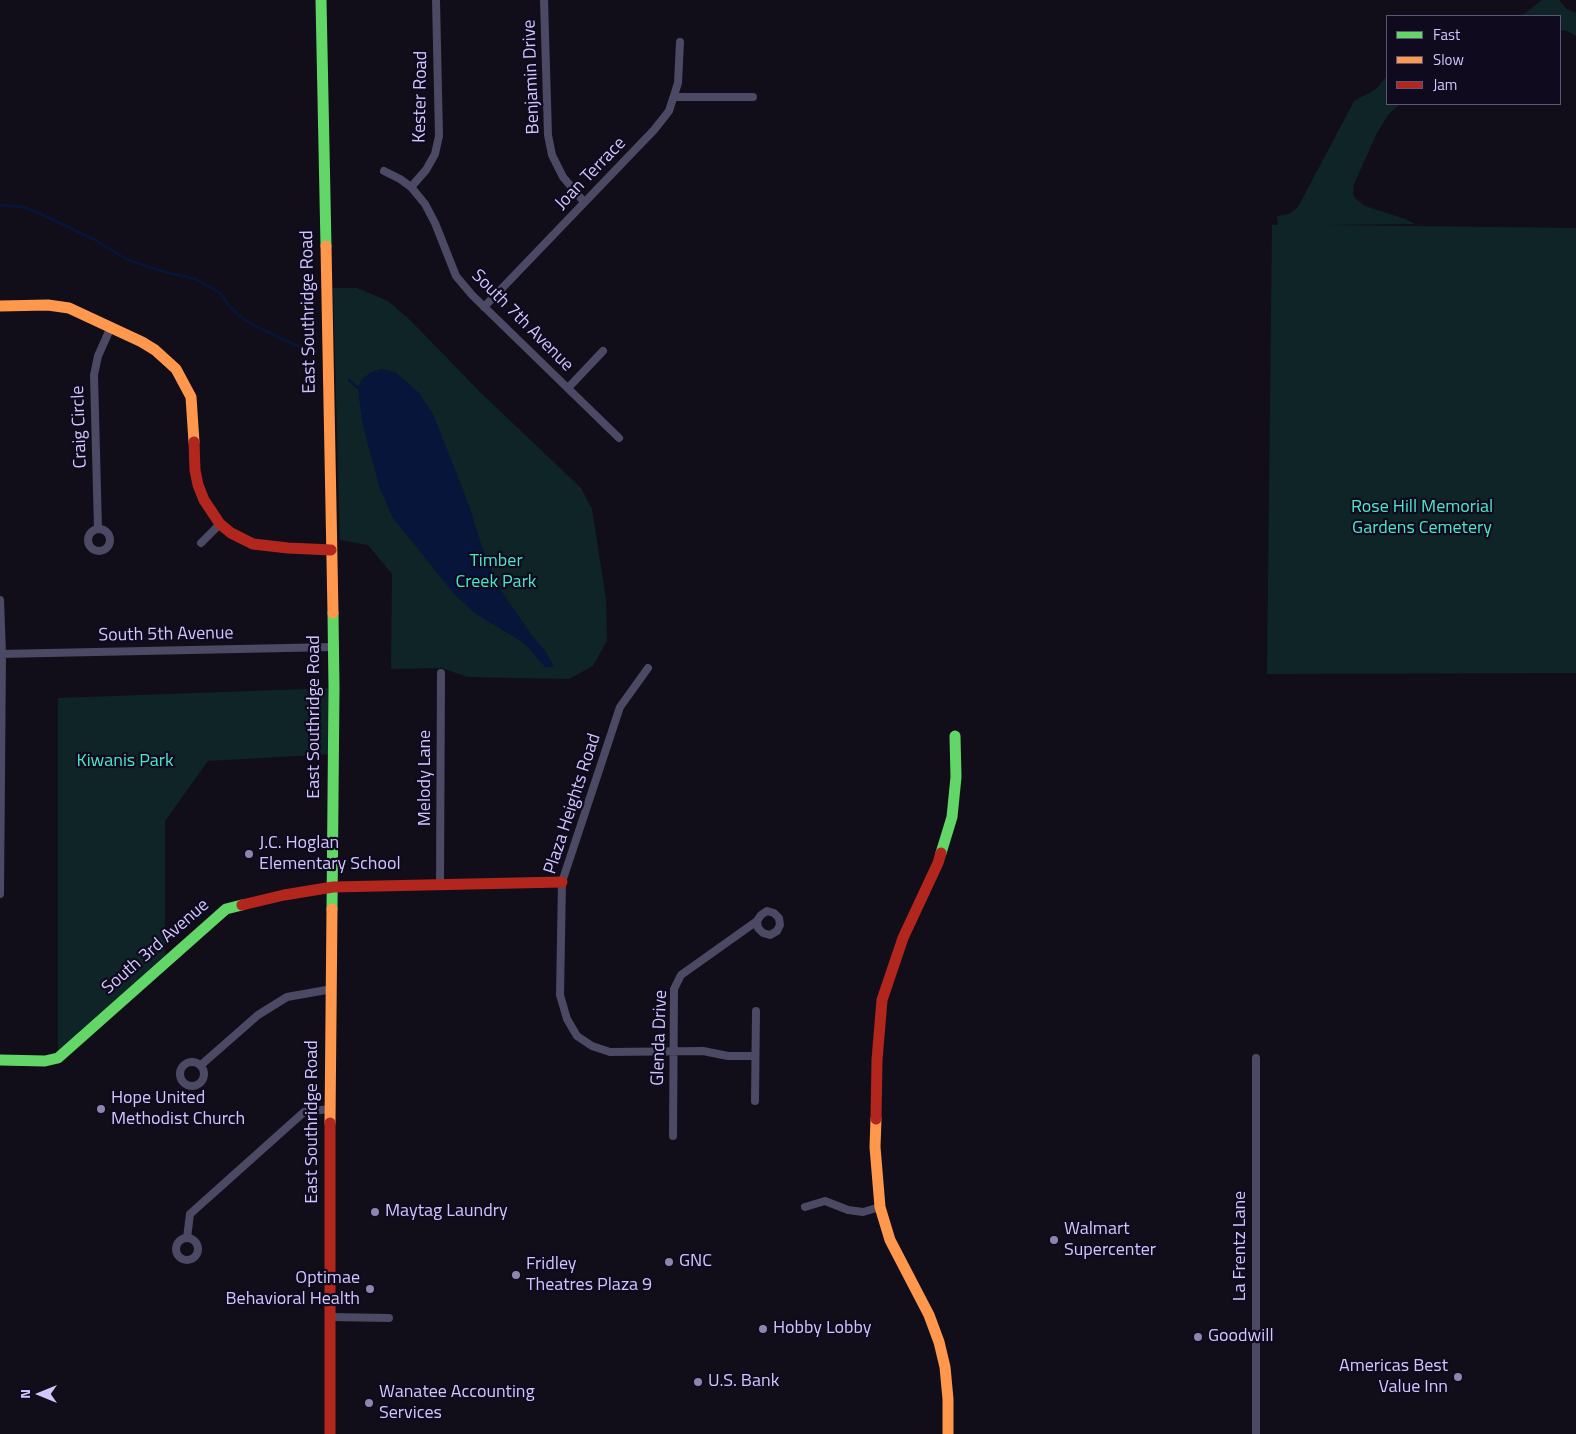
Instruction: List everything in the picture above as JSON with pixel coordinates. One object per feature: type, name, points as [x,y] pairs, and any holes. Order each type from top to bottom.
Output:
[{"type":"street","name":"East Southridge Road","points":[[321,0],[334,647],[330,1108],[330,1434]]},
{"type":"street","name":"Kester Road","points":[[411,187],[426,170],[435,154],[439,136],[436,0]]},
{"type":"street","name":"Benjamin Drive","points":[[544,0],[548,135],[552,155],[563,177],[584,202]]},
{"type":"street","name":"Joan Terrace","points":[[484,307],[654,130],[669,111],[675,97],[680,70],[680,42]]},
{"type":"street","points":[[675,97],[753,97]]},
{"type":"street","name":"South 7th Avenue","points":[[384,171],[411,187],[425,204],[435,223],[456,276],[484,307],[619,438]]},
{"type":"street","points":[[0,306],[48,305],[70,308],[156,350],[176,369],[191,397],[195,470],[198,485],[204,500],[220,524],[231,533],[254,544],[331,550]]},
{"type":"street","name":"Craig Circle","points":[[98,529],[94,375],[95,364],[111,327]]},
{"type":"street","points":[[568,388],[603,351]]},
{"type":"street","points":[[201,543],[220,524]]},
{"type":"street","points":[[0,600],[0,894]]},
{"type":"street","name":"South 5th Avenue","points":[[1,654],[334,647]]},
{"type":"street","name":"Plaza Heights Road","points":[[648,668],[620,707],[562,882],[560,996],[567,1019],[577,1036],[592,1046],[610,1052],[702,1051],[728,1056],[755,1056]]},
{"type":"street","name":"Melody Lane","points":[[440,884],[441,673]]},
{"type":"street","points":[[948,1434],[945,1375],[939,1342],[925,1308],[890,1240],[880,1208],[874,1147],[877,1060],[882,1000],[903,938],[938,863],[952,816],[956,777],[955,736]]},
{"type":"street","name":"South 3rd Avenue","points":[[0,1060],[45,1062],[58,1058],[226,909],[284,895],[333,887],[562,882]]},
{"type":"street","name":"Glenda Drive","points":[[673,1136],[674,989],[681,974],[757,921]]},
{"type":"street","points":[[201,1065],[258,1016],[287,997],[332,989]]},
{"type":"street","points":[[755,1101],[756,1011]]},
{"type":"street","name":"La Frentz Lane","points":[[1256,1058],[1256,1434]]},
{"type":"street","points":[[187,1238],[190,1214],[304,1112],[330,1108]]},
{"type":"street","points":[[804,1207],[825,1201],[848,1210],[863,1212],[880,1208]]},
{"type":"street","points":[[331,1318],[389,1318]]},
{"type":"green space","points":[[1542,0],[1559,0],[1567,9],[1576,13],[1576,36],[1561,30],[1561,15],[1520,15]]},
{"type":"green space","name":"Rose Hill Memorial Gardens Cemetery","points":[[1386,77],[1386,105],[1399,105],[1388,115],[1377,133],[1354,184],[1353,195],[1365,206],[1415,224],[1329,225],[1576,228],[1576,673],[1267,674],[1272,225],[1278,225],[1277,216],[1289,214],[1298,207],[1354,101],[1376,89]]},
{"type":"green space","name":"Timber Creek Park","points":[[333,288],[357,288],[388,301],[411,321],[480,392],[581,488],[592,509],[606,599],[607,641],[593,666],[569,679],[467,677],[442,668],[391,669],[392,574],[368,545],[340,540]]},
{"type":"green space","name":"Kiwanis Park","points":[[334,688],[333,754],[208,761],[165,821],[165,963],[58,1058],[58,698]]},
{"type":"water","points":[[381,369],[395,372],[407,382],[419,393],[433,414],[495,577],[504,595],[546,652],[554,667],[545,667],[524,643],[476,614],[455,595],[393,518],[380,489],[362,422],[358,388],[362,379],[370,373]]},
{"type":"waterway","points":[[0,205],[23,207],[95,240],[128,260],[165,272],[196,279],[220,293],[229,306],[242,318],[306,350]]},
{"type":"waterway","points":[[349,380],[358,388]]},
{"type":"traffic: fast","points":[[321,0],[326,246]]},
{"type":"traffic: fast","points":[[332,909],[333,613]]},
{"type":"traffic: fast","points":[[941,853],[952,817],[956,777],[955,736]]},
{"type":"traffic: fast","points":[[0,1060],[45,1061],[58,1058],[226,909],[242,905]]},
{"type":"traffic: slow","points":[[326,246],[333,613]]},
{"type":"traffic: slow","points":[[0,306],[48,305],[69,308],[155,350],[176,369],[191,397],[194,442]]},
{"type":"traffic: slow","points":[[330,1123],[332,909]]},
{"type":"traffic: slow","points":[[876,1119],[875,1147],[880,1207],[890,1240],[929,1315],[939,1342],[945,1367],[948,1399],[948,1434]]},
{"type":"traffic: jam","points":[[194,442],[195,470],[204,500],[220,524],[231,533],[253,544],[331,550]]},
{"type":"traffic: jam","points":[[876,1119],[877,1060],[882,1000],[903,938],[941,853]]},
{"type":"traffic: jam","points":[[242,905],[284,895],[333,887],[562,882]]},
{"type":"traffic: jam","points":[[330,1123],[330,1434]]},
{"type":"place","name":"J.C. Hoglan Elementary School","points":[[249,854]]},
{"type":"place","name":"Hope United Methodist Church","points":[[101,1109]]},
{"type":"place","name":"Maytag Laundry","points":[[375,1212]]},
{"type":"place","name":"Walmart Supercenter","points":[[1054,1240]]},
{"type":"place","name":"GNC","points":[[669,1262]]},
{"type":"place","name":"Fridley Theatres Plaza 9","points":[[516,1275]]},
{"type":"place","name":"Optimae Behavioral Health","points":[[370,1289]]},
{"type":"place","name":"Hobby Lobby","points":[[763,1329]]},
{"type":"place","name":"Goodwill","points":[[1198,1337]]},
{"type":"place","name":"Americas Best Value Inn","points":[[1458,1377]]},
{"type":"place","name":"U.S. Bank","points":[[698,1382]]},
{"type":"place","name":"Wanatee Accounting Services","points":[[369,1403]]}]
